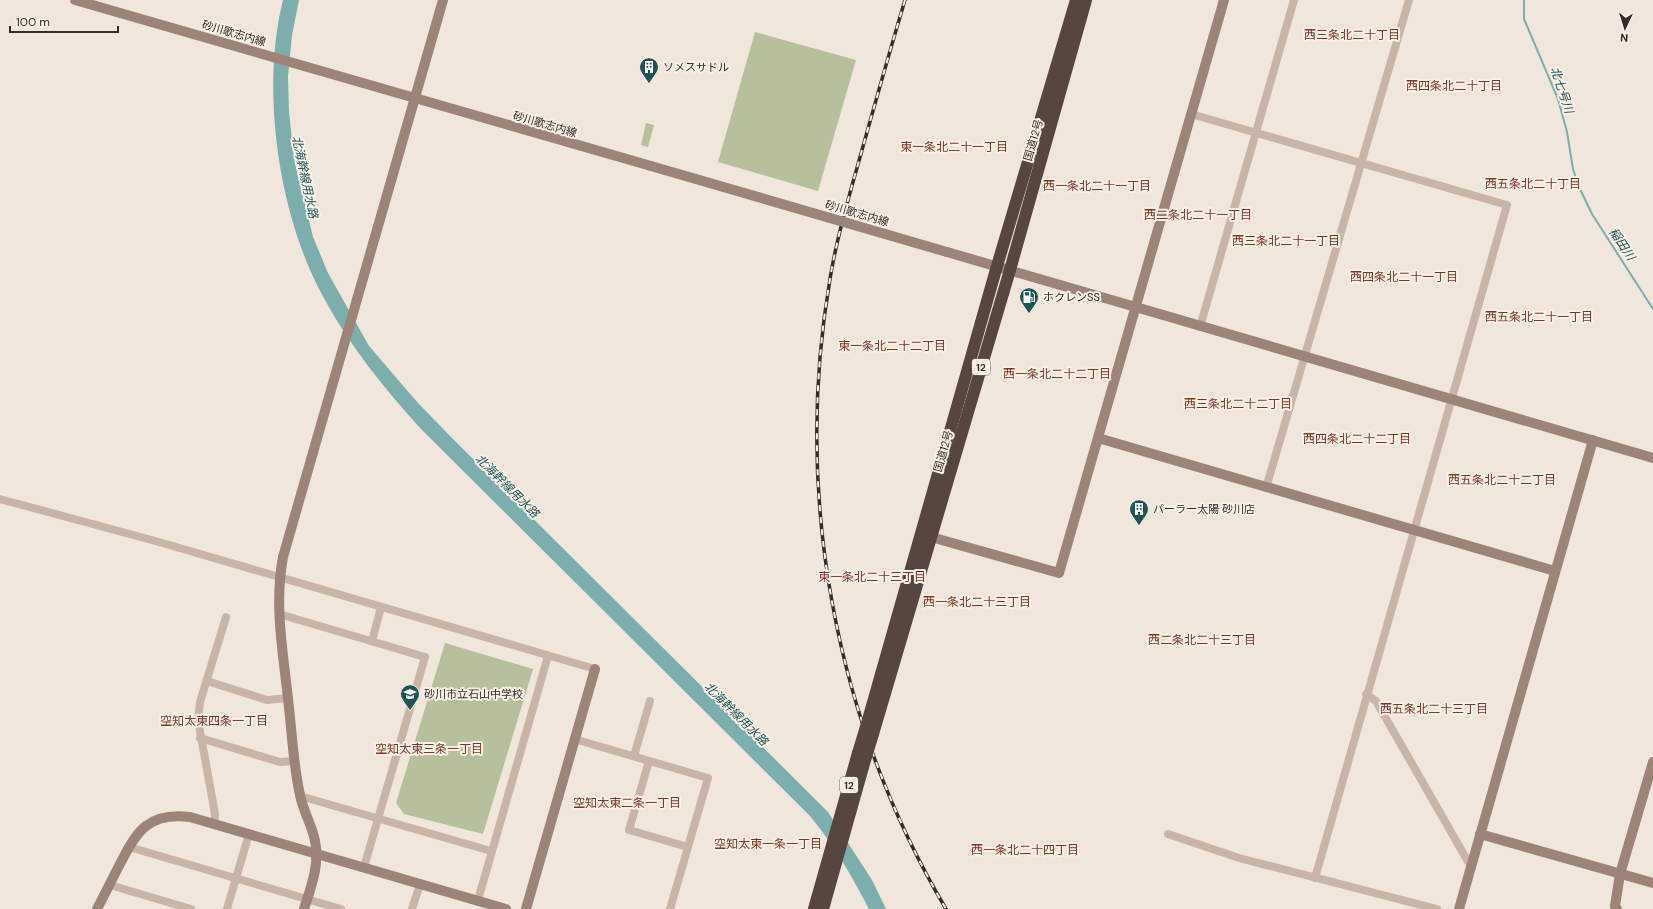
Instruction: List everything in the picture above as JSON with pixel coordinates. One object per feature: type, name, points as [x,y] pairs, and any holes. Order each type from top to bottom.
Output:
[{"type":"highway","name":"国道12号","points":[[823,909],[830,870],[844,820],[858,753],[997,266],[1076,0]]},
{"type":"highway","name":"国道12号","points":[[844,820],[873,734],[1010,270],[1086,0]]},
{"type":"highway","name":"国道12号","points":[[814,909],[830,870]]},
{"type":"street","name":"砂川歌志内線","points":[[75,0],[997,266],[1135,308],[1653,458]]},
{"type":"street","points":[[306,904],[314,878],[316,853],[315,841],[300,796],[295,762],[279,614],[279,577],[283,557],[344,342],[443,0]]},
{"type":"street","points":[[931,537],[1059,573],[1224,0]]},
{"type":"street","points":[[1200,327],[1294,0]]},
{"type":"street","points":[[1266,488],[1306,358],[1409,0]]},
{"type":"street","points":[[1191,114],[1507,205],[1366,694],[1315,878]]},
{"type":"street","points":[[1098,438],[1556,571]]},
{"type":"street","points":[[1459,909],[1470,865],[1593,440]]},
{"type":"street","points":[[0,499],[159,542],[595,669],[526,909]]},
{"type":"street","points":[[372,641],[381,607]]},
{"type":"street","points":[[279,614],[425,657],[364,867]]},
{"type":"street","points":[[214,824],[215,814],[200,738],[198,720],[200,702],[226,618]]},
{"type":"street","points":[[478,900],[548,656]]},
{"type":"street","points":[[207,681],[267,700],[288,698]]},
{"type":"street","points":[[1366,694],[1376,702],[1470,865]]},
{"type":"street","points":[[634,756],[650,701]]},
{"type":"street","points":[[200,738],[280,762],[295,762]]},
{"type":"street","points":[[574,739],[708,778],[670,909]]},
{"type":"street","points":[[649,761],[629,830],[688,847]]},
{"type":"street","points":[[1616,909],[1615,906],[1620,874],[1653,762]]},
{"type":"street","points":[[300,796],[491,851]]},
{"type":"street","points":[[97,909],[135,836],[142,828],[152,822],[164,817],[177,816],[190,817],[506,909]]},
{"type":"street","points":[[227,909],[249,834]]},
{"type":"street","points":[[1168,834],[1239,858],[1437,909]]},
{"type":"street","points":[[1480,834],[1653,883]]},
{"type":"street","points":[[129,847],[236,878],[306,904],[341,909]]},
{"type":"street","points":[[412,909],[420,884]]},
{"type":"street","points":[[110,885],[191,909]]},
{"type":"green space","points":[[755,32],[856,60],[818,191],[718,162]]},
{"type":"green space","points":[[646,123],[654,125],[648,147],[641,145]]},
{"type":"green space","points":[[445,643],[533,669],[483,834],[404,814],[396,803]]},
{"type":"water","points":[[283,0],[299,0],[292,35],[288,76],[289,112],[294,159],[313,237],[328,273],[369,346],[418,403],[450,436],[828,812],[872,880],[886,909],[869,909],[842,861],[810,816],[421,429],[369,368],[346,335],[325,300],[309,268],[296,232],[285,193],[278,154],[274,114],[273,74],[276,36]]},
{"type":"waterway","name":"北七号川","points":[[1524,0],[1524,19],[1558,99],[1567,132],[1573,169],[1579,187],[1592,214],[1653,309]]},
{"type":"railway","points":[[905,0],[848,198],[833,263],[820,360],[817,442],[821,524],[832,604],[851,684],[876,762],[908,837],[946,909]]},
{"type":"place","name":"ソメスサドル","points":[[649,84]]},
{"type":"place","name":"ホクレンSS","points":[[1029,314]]},
{"type":"place","name":"パーラー太陽 砂川店","points":[[1139,526]]},
{"type":"place","name":"砂川市立石山中学校","points":[[410,711]]},
{"type":"district","name":"西三条北二十丁目","points":[[1352,35]]},
{"type":"district","name":"西四条北二十丁目","points":[[1454,86]]},
{"type":"district","name":"東一条北二十一丁目","points":[[954,147]]},
{"type":"district","name":"西五条北二十丁目","points":[[1533,184]]},
{"type":"district","name":"西一条北二十一丁目","points":[[1097,186]]},
{"type":"district","name":"西二条北二十一丁目","points":[[1198,215]]},
{"type":"district","name":"西三条北二十一丁目","points":[[1286,241]]},
{"type":"district","name":"西四条北二十一丁目","points":[[1404,277]]},
{"type":"district","name":"西五条北二十一丁目","points":[[1539,317]]},
{"type":"district","name":"東一条北二十二丁目","points":[[892,346]]},
{"type":"district","name":"西一条北二十二丁目","points":[[1057,374]]},
{"type":"district","name":"西三条北二十二丁目","points":[[1238,404]]},
{"type":"district","name":"西四条北二十二丁目","points":[[1357,439]]},
{"type":"district","name":"西五条北二十二丁目","points":[[1502,480]]},
{"type":"district","name":"東一条北二十三丁目","points":[[872,577]]},
{"type":"district","name":"西一条北二十三丁目","points":[[977,602]]},
{"type":"district","name":"西二条北二十三丁目","points":[[1202,640]]},
{"type":"district","name":"西五条北二十三丁目","points":[[1434,709]]},
{"type":"district","name":"空知太東四条一丁目","points":[[214,721]]},
{"type":"district","name":"空知太東三条一丁目","points":[[429,749]]},
{"type":"district","name":"空知太東二条一丁目","points":[[627,803]]},
{"type":"district","name":"空知太東一条一丁目","points":[[768,844]]},
{"type":"district","name":"西一条北二十四丁目","points":[[1025,850]]},
{"type":"water label","name":"北海幹線用水路","points":[[305,177]]},
{"type":"water label","name":"稲田川","points":[[1622,244]]},
{"type":"water label","name":"北海幹線用水路","points":[[507,486]]},
{"type":"water label","name":"北海幹線用水路","points":[[736,714]]}]
